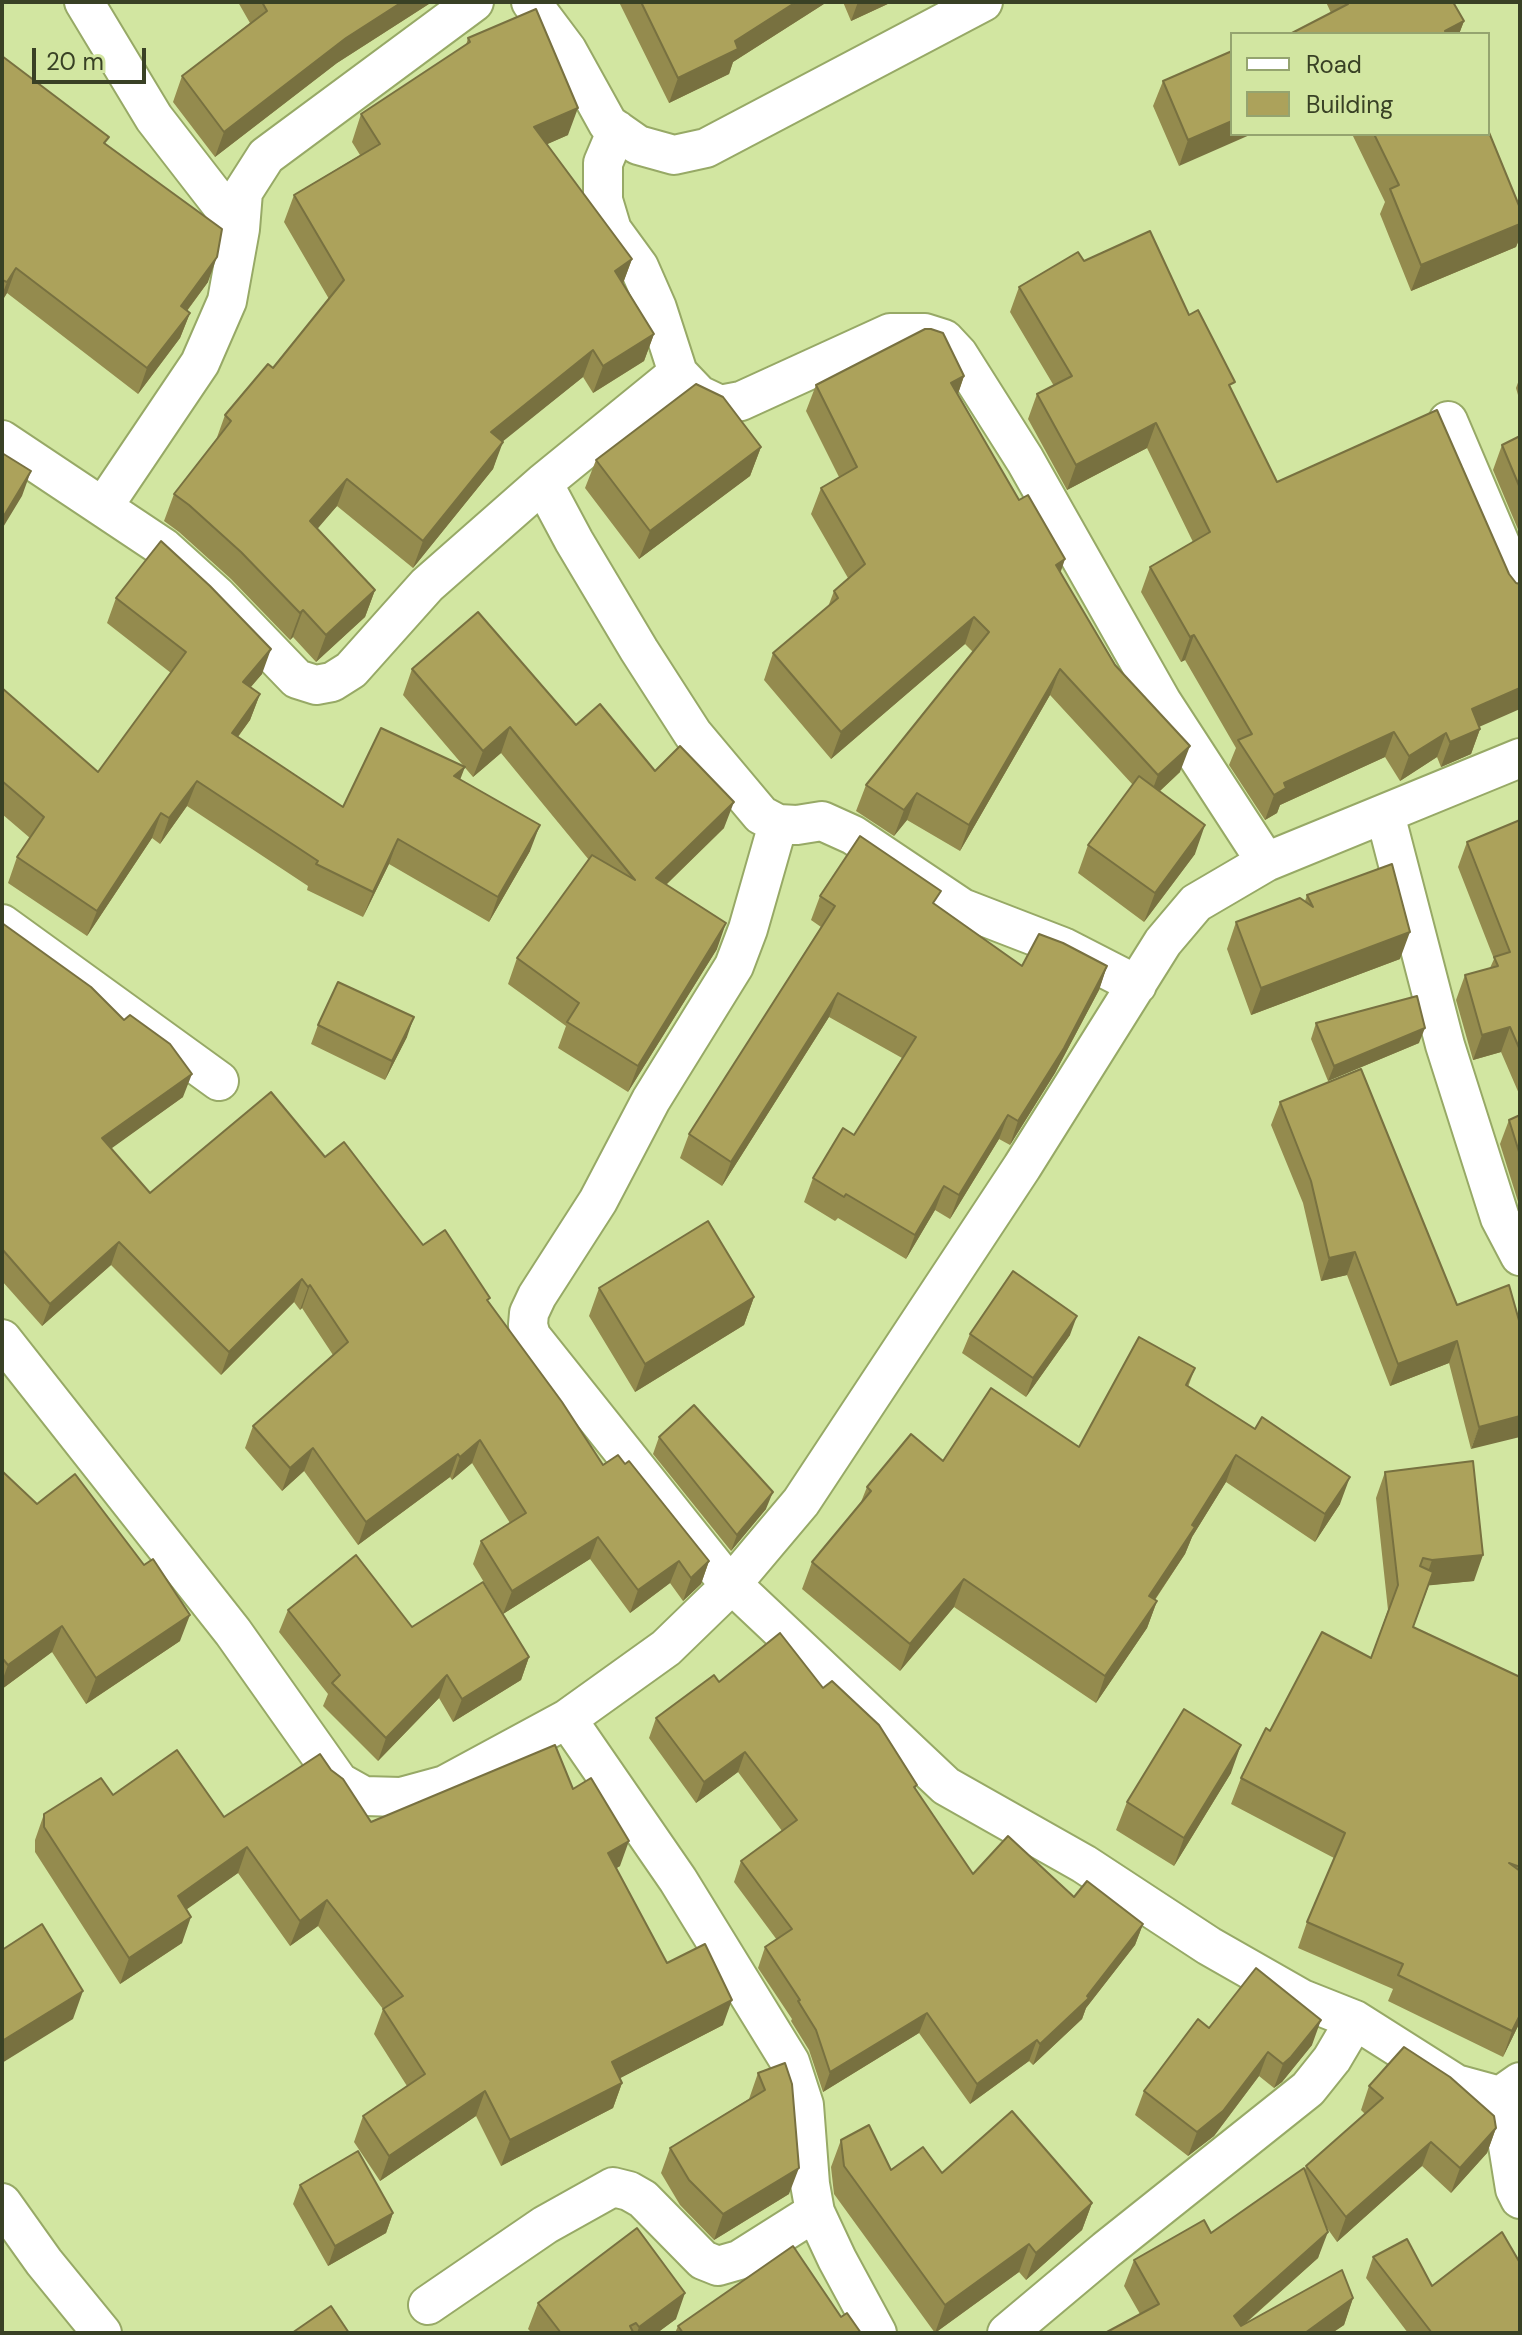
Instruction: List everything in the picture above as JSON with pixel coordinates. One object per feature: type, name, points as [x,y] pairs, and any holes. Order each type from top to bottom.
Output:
[{"type":"street","points":[[84,2],[154,118],[240,229]]},
{"type":"street","points":[[103,507],[200,363],[227,301],[240,229],[243,192],[266,156],[474,2]]},
{"type":"street","points":[[531,2],[567,50],[608,124],[638,145],[674,155],[706,148],[983,2]]},
{"type":"street","points":[[617,130],[603,163],[603,200],[612,230],[639,267],[657,308],[678,373],[699,395],[720,405],[741,401],[890,333],[925,333],[944,339],[958,354],[1025,460],[1162,702],[1266,862]]},
{"type":"street","points":[[2,440],[164,548],[216,595],[297,679],[316,685],[332,682],[351,670],[427,585],[543,483],[678,373]]},
{"type":"street","points":[[1448,421],[1520,590]]},
{"type":"street","points":[[543,483],[615,609],[693,734],[761,815],[778,824],[822,821],[853,835],[962,908],[1063,947],[1137,985]]},
{"type":"street","points":[[2,1339],[233,1632],[339,1782],[364,1796],[401,1797],[445,1785],[567,1719],[666,1648],[731,1585],[801,1502],[1022,1167],[1163,942],[1196,903],[1266,862],[1520,758]]},
{"type":"street","points":[[1385,814],[1445,1045],[1500,1218],[1520,1256]]},
{"type":"street","points":[[778,824],[748,929],[734,966],[651,1100],[598,1201],[537,1296],[529,1313],[531,1336],[731,1585],[946,1786],[1084,1864],[1209,1946],[1302,1999],[1355,2020],[1456,2084],[1510,2089],[1515,2189],[1520,2199]]},
{"type":"street","points":[[2,924],[219,1081]]},
{"type":"street","points":[[567,1719],[678,1880],[790,2062],[804,2105],[815,2212],[877,2333]]},
{"type":"street","points":[[1007,2333],[1308,2089],[1332,2059],[1355,2020]]},
{"type":"street","points":[[428,2305],[545,2225],[613,2187],[643,2199],[703,2260],[718,2266],[739,2260],[815,2212]]},
{"type":"street","points":[[2,2203],[44,2262],[102,2333]]},
{"type":"building","points":[[262,2],[402,2],[346,38],[224,132],[182,76],[267,11]]},
{"type":"building","points":[[641,2],[796,2],[735,41],[738,49],[678,78]]},
{"type":"building","points":[[1453,2],[1464,21],[1445,32],[1294,32],[1348,4]]},
{"type":"building","points":[[536,9],[578,108],[534,127],[632,259],[615,271],[654,334],[603,366],[593,350],[491,432],[503,442],[423,541],[347,479],[310,521],[375,590],[326,635],[303,610],[300,613],[241,552],[174,494],[231,421],[225,415],[268,364],[273,368],[344,280],[294,195],[380,144],[361,114],[470,42],[468,38]]},
{"type":"building","points":[[1230,52],[1230,122],[1188,140],[1163,81]]},
{"type":"building","points":[[2,56],[109,137],[104,143],[222,229],[217,257],[181,306],[190,313],[147,368],[16,268],[7,282],[2,280]]},
{"type":"building","points":[[1490,135],[1520,208],[1520,224],[1421,265],[1390,189],[1399,185],[1375,136]]},
{"type":"building","points":[[1150,231],[1189,315],[1198,310],[1235,382],[1229,385],[1277,482],[1437,410],[1509,574],[1520,584],[1520,688],[1472,709],[1480,729],[1450,742],[1446,733],[1409,756],[1394,732],[1284,783],[1286,788],[1274,795],[1238,740],[1252,734],[1150,567],[1210,532],[1156,423],[1076,465],[1037,394],[1072,376],[1019,287],[1078,252],[1084,261]]},
{"type":"building","points":[[925,329],[943,333],[964,376],[951,383],[1019,500],[1028,495],[1065,559],[1056,565],[1115,665],[1190,746],[1158,775],[1060,669],[969,825],[917,793],[904,810],[866,785],[989,632],[974,617],[841,732],[773,653],[838,598],[834,591],[865,564],[821,488],[857,467],[816,385]]},
{"type":"building","points":[[696,384],[723,397],[761,447],[650,531],[596,460]]},
{"type":"building","points":[[1520,436],[1520,488],[1502,445]]},
{"type":"building","points":[[2,453],[31,471],[2,519]]},
{"type":"building","points":[[161,541],[271,649],[243,682],[260,694],[232,733],[343,807],[381,728],[465,767],[454,776],[540,825],[498,897],[398,839],[373,892],[316,864],[318,861],[197,781],[169,818],[161,813],[97,911],[17,857],[44,817],[2,781],[2,688],[98,772],[186,652],[116,598]]},
{"type":"building","points":[[478,612],[576,725],[600,704],[655,771],[680,746],[734,802],[656,878],[726,923],[638,1066],[567,1022],[579,1003],[517,958],[592,855],[635,880],[510,727],[483,751],[412,669]]},
{"type":"building","points":[[1139,776],[1205,825],[1155,893],[1088,845]]},
{"type":"building","points":[[1520,820],[1520,1050],[1510,1027],[1482,1035],[1465,975],[1498,966],[1494,957],[1510,952],[1467,842]]},
{"type":"building","points":[[860,836],[941,891],[933,903],[1022,966],[1039,934],[1107,966],[1064,1048],[1018,1121],[1008,1115],[959,1195],[944,1186],[915,1235],[813,1178],[843,1128],[854,1135],[916,1037],[838,993],[731,1162],[689,1134],[835,906],[820,896]]},
{"type":"building","points":[[1392,864],[1410,932],[1261,988],[1236,922],[1300,898],[1313,907],[1307,895]]},
{"type":"building","points":[[2,923],[91,987],[124,1020],[130,1015],[170,1044],[192,1074],[102,1138],[150,1193],[271,1092],[325,1157],[344,1142],[423,1245],[445,1230],[490,1298],[487,1300],[562,1402],[603,1465],[618,1455],[625,1464],[629,1461],[709,1561],[691,1578],[679,1561],[638,1590],[598,1537],[512,1591],[481,1541],[526,1513],[480,1440],[366,1522],[313,1448],[290,1468],[253,1426],[348,1342],[310,1285],[308,1287],[302,1279],[229,1352],[119,1242],[50,1304],[2,1249]]},
{"type":"building","points":[[338,982],[414,1017],[392,1061],[318,1025]]},
{"type":"building","points":[[1417,996],[1425,1028],[1334,1066],[1316,1023]]},
{"type":"building","points":[[1361,1069],[1457,1305],[1509,1285],[1520,1324],[1520,1416],[1479,1427],[1457,1341],[1398,1364],[1355,1252],[1329,1258],[1311,1181],[1280,1102]]},
{"type":"building","points":[[1520,1115],[1520,1155],[1509,1120]]},
{"type":"building","points":[[708,1221],[754,1297],[645,1364],[599,1288]]},
{"type":"building","points":[[1013,1271],[1077,1316],[1033,1378],[970,1334]]},
{"type":"building","points":[[1139,1337],[1195,1368],[1186,1385],[1255,1429],[1262,1417],[1350,1477],[1325,1514],[1236,1455],[1192,1525],[1195,1527],[1149,1596],[1157,1601],[1105,1676],[964,1579],[910,1644],[812,1562],[871,1491],[867,1487],[911,1434],[943,1461],[991,1388],[1079,1447]]},
{"type":"building","points":[[694,1405],[773,1492],[737,1535],[659,1437]]},
{"type":"building","points":[[1473,1461],[1483,1555],[1432,1560],[1423,1558],[1420,1566],[1433,1572],[1413,1627],[1520,1677],[1520,1867],[1509,1863],[1520,1871],[1520,2015],[1512,2031],[1398,1975],[1403,1964],[1307,1922],[1345,1833],[1241,1778],[1266,1728],[1270,1731],[1322,1632],[1371,1658],[1398,1585],[1385,1472]]},
{"type":"building","points":[[2,1471],[37,1504],[75,1474],[144,1565],[153,1559],[190,1615],[96,1678],[62,1626],[8,1665],[2,1658]]},
{"type":"building","points":[[356,1555],[412,1627],[483,1582],[529,1657],[462,1699],[447,1675],[386,1738],[332,1683],[340,1675],[288,1610]]},
{"type":"building","points":[[780,1633],[823,1688],[832,1681],[879,1725],[917,1785],[914,1787],[973,1874],[1008,1836],[1074,1897],[1087,1881],[1143,1924],[1087,1996],[1089,1998],[1040,2044],[1037,2040],[977,2084],[927,2013],[830,2072],[816,2030],[765,1947],[792,1929],[741,1861],[797,1820],[745,1752],[704,1782],[656,1718],[714,1675],[719,1682]]},
{"type":"building","points":[[1184,1709],[1241,1745],[1184,1838],[1127,1802]]},
{"type":"building","points":[[555,1745],[573,1789],[591,1778],[629,1841],[608,1853],[667,1963],[705,1944],[732,2000],[612,2062],[622,2083],[510,2140],[485,2091],[389,2156],[363,2116],[425,2074],[383,2009],[403,1996],[327,1900],[300,1921],[247,1847],[178,1896],[191,1917],[129,1958],[44,1827],[44,1814],[101,1778],[113,1795],[177,1750],[224,1817],[320,1754],[331,1770],[343,1779],[371,1822]]},
{"type":"building","points":[[42,1924],[83,1991],[2,2041],[2,1950]]},
{"type":"building","points":[[1256,1968],[1321,2020],[1283,2064],[1268,2052],[1223,2111],[1197,2132],[1144,2091],[1198,2019],[1209,2028]]},
{"type":"building","points":[[1404,2047],[1450,2077],[1494,2116],[1496,2128],[1460,2168],[1431,2142],[1346,2217],[1306,2166],[1383,2098],[1369,2086]]},
{"type":"building","points":[[785,2063],[792,2084],[799,2168],[723,2214],[689,2180],[670,2148],[765,2090],[758,2073]]},
{"type":"building","points":[[1012,2111],[1092,2203],[1036,2253],[1029,2244],[945,2305],[844,2166],[841,2140],[869,2125],[891,2170],[923,2147],[942,2173]]},
{"type":"building","points":[[358,2151],[393,2213],[335,2246],[300,2185]]},
{"type":"building","points":[[1304,2168],[1328,2232],[1234,2316],[1241,2326],[1342,2270],[1353,2298],[1305,2333],[1105,2333],[1159,2304],[1134,2260],[1204,2220],[1211,2233]]},
{"type":"building","points":[[637,2228],[685,2293],[639,2327],[636,2323],[630,2326],[632,2333],[561,2333],[538,2303]]},
{"type":"building","points":[[1502,2232],[1520,2263],[1520,2333],[1432,2333],[1373,2257],[1407,2239],[1432,2286]]},
{"type":"building","points":[[793,2246],[841,2317],[847,2313],[861,2333],[683,2333],[678,2326]]},
{"type":"building","points":[[331,2306],[349,2333],[292,2333]]}]
